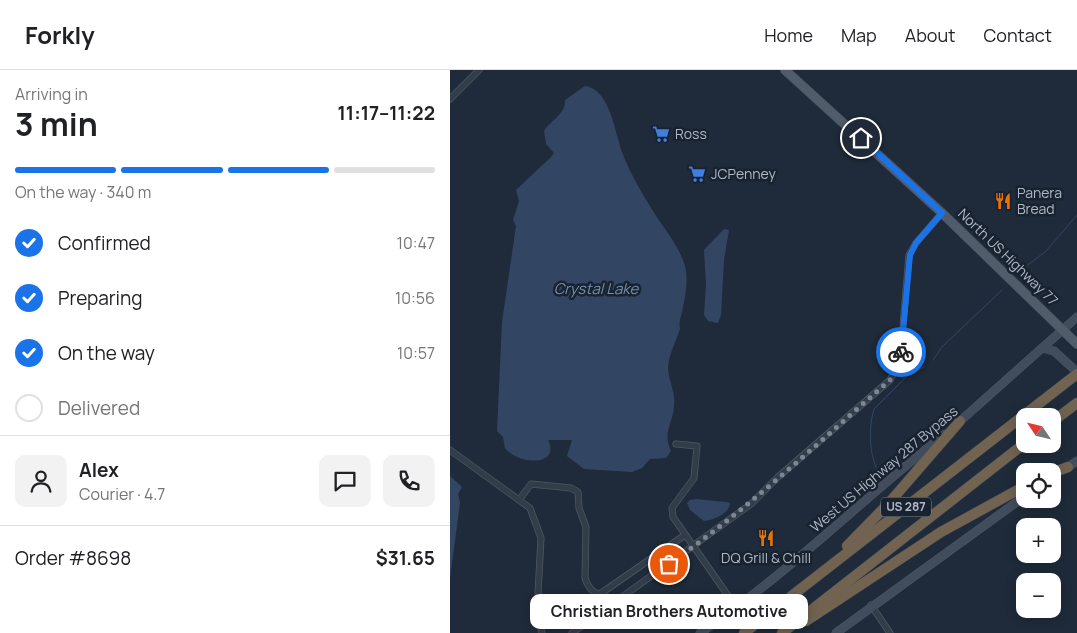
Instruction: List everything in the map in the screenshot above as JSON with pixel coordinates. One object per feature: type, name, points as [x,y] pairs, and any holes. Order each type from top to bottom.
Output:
[{"type":"highway","name":"US 287","points":[[744,633],[1077,373]]},
{"type":"highway","points":[[1061,415],[1077,403]]},
{"type":"highway","points":[[795,595],[808,579],[855,539],[960,421]]},
{"type":"highway","name":"US 287","points":[[785,631],[1016,450]]},
{"type":"highway","points":[[1061,470],[1068,467]]},
{"type":"highway","points":[[785,631],[797,627],[941,532],[1016,491]]},
{"type":"main road","name":"North US Highway 77","points":[[785,70],[942,213],[1077,344]]},
{"type":"main road","name":"West US Highway 287 Bypass","points":[[700,633],[787,567],[894,473],[960,421],[1077,317]]},
{"type":"main road","points":[[1042,348],[1054,351],[1077,373]]},
{"type":"main road","points":[[1061,471],[1077,461]]},
{"type":"main road","points":[[836,633],[872,605],[1016,502]]},
{"type":"street","points":[[450,99],[479,70]]},
{"type":"street","points":[[572,633],[694,547],[751,504],[778,477],[890,380],[900,361],[910,255],[916,243],[942,213]]},
{"type":"street","points":[[676,444],[697,446],[694,478],[672,508],[673,517],[736,607]]},
{"type":"street","points":[[450,450],[530,508],[541,538],[537,613],[542,633]]},
{"type":"street","points":[[519,500],[531,484],[571,488],[578,492],[579,508],[586,527],[584,578],[587,584],[600,594],[685,535]]},
{"type":"street","points":[[872,605],[890,633]]},
{"type":"water","name":"Crystal Lake","points":[[585,86],[593,89],[606,103],[622,152],[638,187],[677,247],[686,271],[686,291],[680,329],[671,352],[668,367],[674,401],[668,433],[671,451],[666,458],[650,459],[642,468],[632,472],[584,469],[567,456],[572,440],[548,440],[549,455],[544,459],[536,461],[519,458],[505,448],[503,437],[497,431],[502,322],[516,226],[513,220],[519,201],[516,190],[554,153],[546,144],[544,131],[561,113],[565,100]]},
{"type":"water","points":[[724,229],[729,230],[724,260],[721,315],[718,323],[708,321],[704,315],[706,285],[704,250]]},
{"type":"water","points":[[450,476],[462,487],[458,494],[460,503],[450,578]]},
{"type":"water","points":[[690,500],[730,503],[724,513],[716,518],[704,521],[690,510],[687,503]]},
{"type":"waterway","points":[[1020,271],[1046,251],[1077,215]]},
{"type":"waterway","points":[[933,360],[942,347],[1002,290]]},
{"type":"waterway","points":[[880,475],[872,452],[870,434],[874,409],[907,376],[924,367]]},
{"type":"way so far","points":[[669,564],[751,504],[778,477],[890,380],[900,361],[901,352]]},
{"type":"place","name":"Ross","points":[[661,134]]},
{"type":"place","name":"JCPenney","points":[[697,174]]},
{"type":"place","name":"Panera Bread","points":[[1003,201]]},
{"type":"place","name":"DQ Grill & Chill","points":[[766,538]]},
{"type":"place","name":"Christian Brothers Automotive","points":[[669,564]]},
{"type":"route","points":[[861,138],[942,213],[916,243],[910,255],[901,352]]}]
